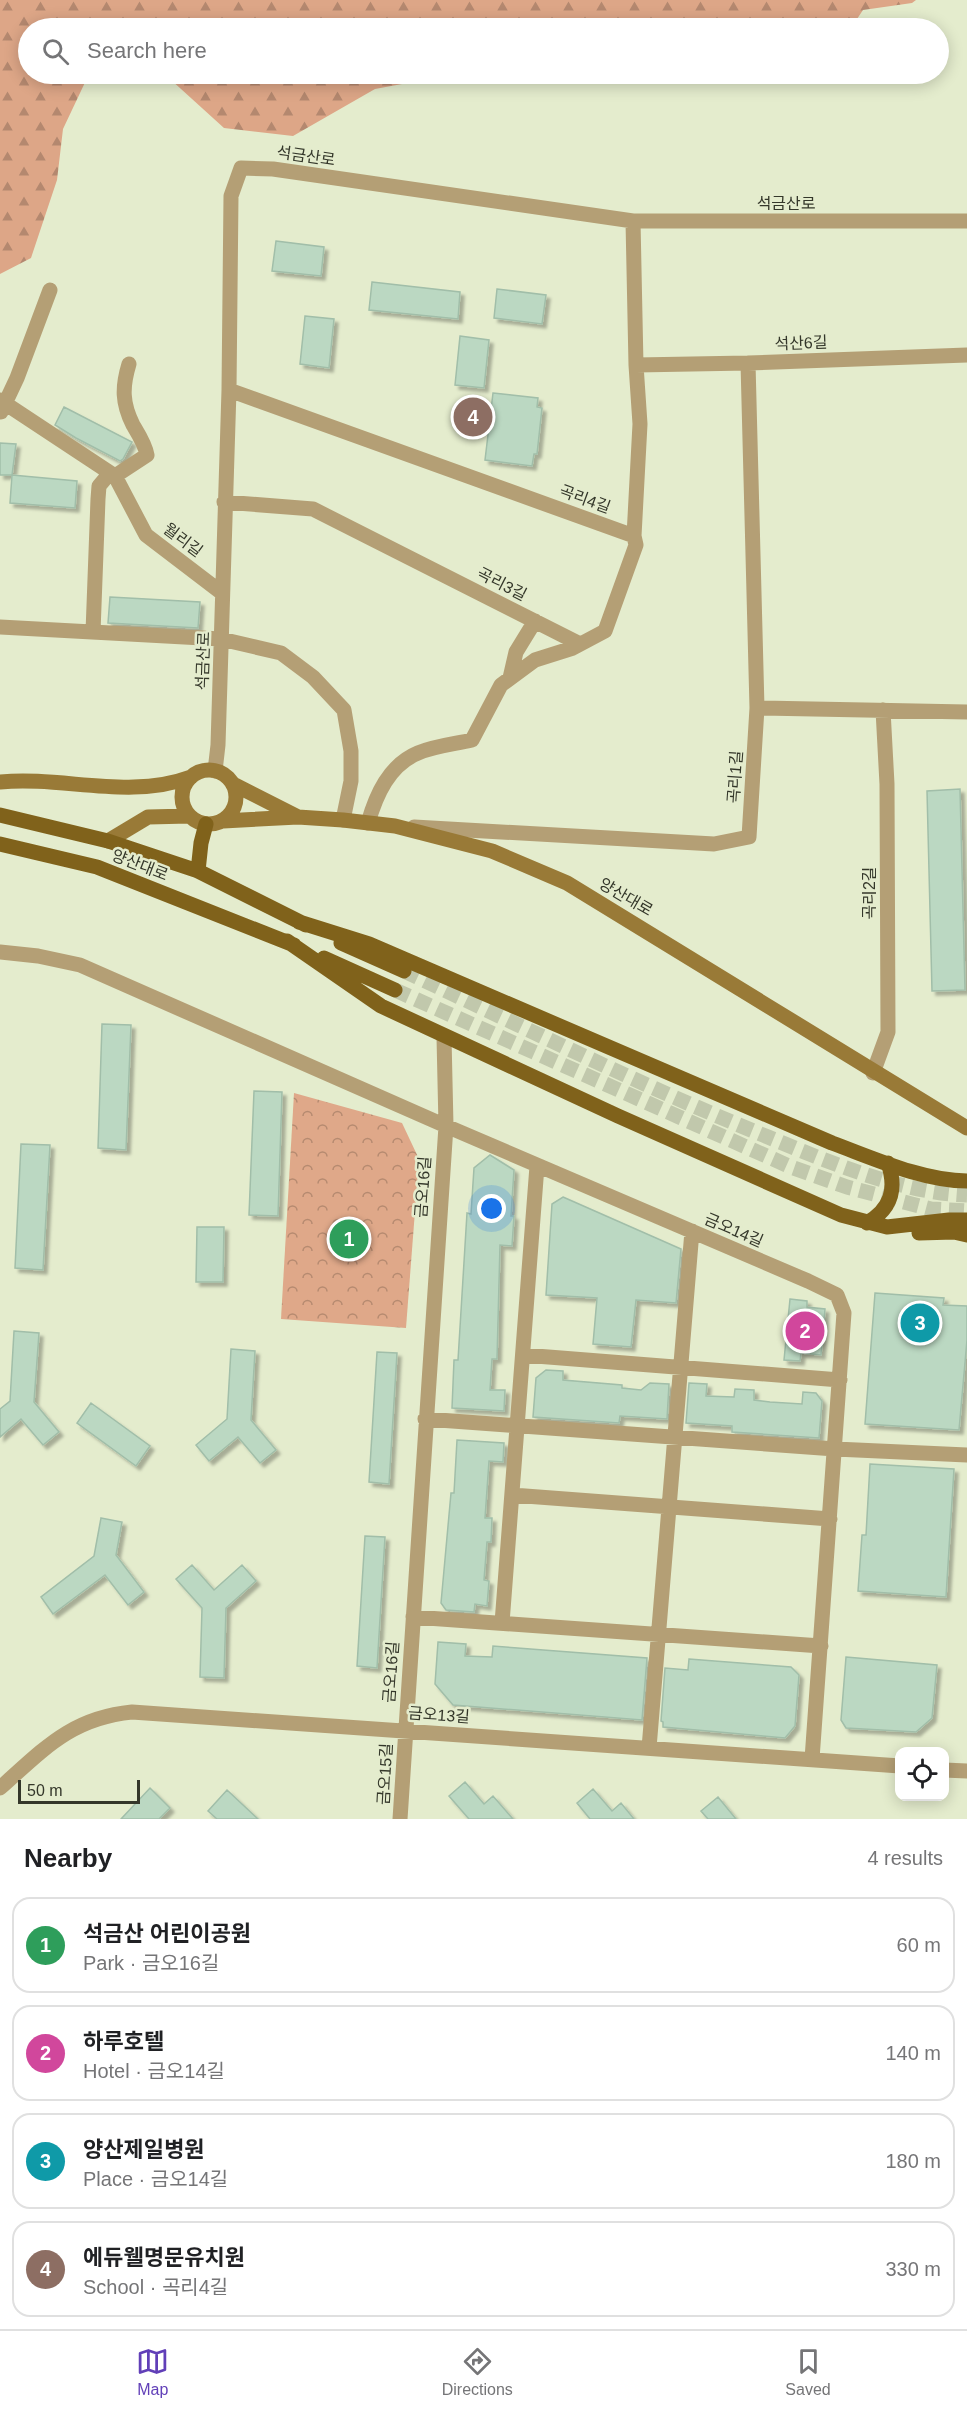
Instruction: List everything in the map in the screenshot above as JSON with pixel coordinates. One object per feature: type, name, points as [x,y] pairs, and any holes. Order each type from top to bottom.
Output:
[{"type":"main road","points":[[0,782],[20,780],[133,788],[175,783],[207,770],[215,771],[228,778],[236,792],[234,808],[223,821],[206,824],[189,816],[184,809],[182,791],[191,777]]},
{"type":"main road","points":[[233,784],[298,817]]},
{"type":"main road","name":"양산대로","points":[[0,815],[108,841],[198,871],[404,971]]},
{"type":"main road","name":"양산대로","points":[[108,841],[148,817],[189,816]]},
{"type":"main road","name":"양산대로","points":[[223,821],[298,817],[343,820],[394,826],[492,851],[567,883],[648,931],[873,1073],[967,1128]]},
{"type":"main road","points":[[198,871],[206,824]]},
{"type":"main road","name":"양산대로","points":[[0,844],[97,867],[287,941],[395,990]]},
{"type":"main road","points":[[299,922],[369,944],[832,1143],[942,1179],[967,1180]]},
{"type":"main road","points":[[287,941],[381,1006],[444,1037],[768,1184],[841,1215],[867,1223],[919,1233],[954,1232],[967,1235]]},
{"type":"main road","points":[[867,1223],[878,1216],[891,1197],[893,1185],[888,1163]]},
{"type":"main road","points":[[887,1227],[967,1220]]},
{"type":"street","name":"석금산로","points":[[215,771],[229,390],[231,196],[241,168],[273,169],[633,221],[967,221]]},
{"type":"street","name":"곡리4길","points":[[229,390],[634,536],[640,424],[636,365],[633,221]]},
{"type":"street","name":"월리길","points":[[50,290],[2,406],[113,474],[146,536],[222,592]]},
{"type":"street","name":"석산6길","points":[[636,365],[967,355]]},
{"type":"street","name":"곡리1길","points":[[394,826],[714,844],[749,837],[757,708],[748,363]]},
{"type":"street","points":[[93,632],[99,486],[113,474],[147,455],[146,446],[132,423],[124,401],[123,385],[129,364]]},
{"type":"street","name":"곡리3길","points":[[224,502],[313,509],[535,621],[516,652],[510,678],[501,685],[472,740],[417,753],[390,774],[375,798],[368,823]]},
{"type":"street","points":[[510,678],[535,660],[580,644],[605,631],[636,545],[634,536]]},
{"type":"street","points":[[535,621],[580,644]]},
{"type":"street","points":[[0,627],[221,639],[281,653],[313,676],[344,710],[351,751],[351,781],[343,820]]},
{"type":"street","points":[[757,708],[967,712]]},
{"type":"street","name":"곡리2길","points":[[873,1073],[888,1032],[887,784],[884,711]]},
{"type":"street","points":[[0,952],[38,956],[80,965],[446,1126]]},
{"type":"street","name":"금오16길","points":[[405,1731],[446,1126],[444,1037]]},
{"type":"street","name":"금오14길","points":[[446,1126],[837,1295],[844,1313],[812,1759]]},
{"type":"street","points":[[502,1623],[537,1166]]},
{"type":"street","points":[[649,1748],[692,1231]]},
{"type":"street","points":[[523,1355],[840,1380]]},
{"type":"street","points":[[426,1419],[835,1449],[959,1455]]},
{"type":"street","points":[[512,1495],[830,1519]]},
{"type":"street","points":[[413,1617],[821,1646]]},
{"type":"street","name":"금오13길","points":[[0,1788],[69,1730],[90,1720],[111,1714],[132,1712],[895,1766]]},
{"type":"street","name":"금오15길","points":[[400,1819],[405,1731]]},
{"type":"street","points":[[949,1770],[967,1771]]},
{"type":"green space","points":[[0,0],[916,0],[912,3],[863,10],[858,18],[18,18],[18,84],[84,84],[63,129],[57,180],[31,258],[0,274]]},
{"type":"green space","points":[[176,84],[402,84],[375,89],[293,136],[224,128]]},
{"type":"green space","points":[[294,1093],[402,1123],[419,1159],[406,1328],[281,1319]]},
{"type":"building","points":[[276,241],[324,247],[321,276],[272,271]]},
{"type":"building","points":[[372,282],[460,292],[458,319],[369,310]]},
{"type":"building","points":[[497,289],[546,295],[542,324],[494,318]]},
{"type":"building","points":[[305,316],[334,319],[329,368],[300,364]]},
{"type":"building","points":[[460,336],[489,340],[484,388],[455,385]]},
{"type":"building","points":[[493,393],[538,398],[537,407],[542,408],[537,454],[534,454],[532,466],[485,460]]},
{"type":"building","points":[[64,407],[132,442],[123,459],[120,461],[55,425]]},
{"type":"building","points":[[0,443],[16,444],[12,475],[0,475]]},
{"type":"building","points":[[12,475],[77,481],[75,508],[10,503]]},
{"type":"building","points":[[110,597],[200,602],[198,628],[108,623]]},
{"type":"building","points":[[960,789],[965,990],[932,991],[927,791]]},
{"type":"building","points":[[102,1024],[131,1025],[126,1150],[98,1148]]},
{"type":"building","points":[[254,1091],[282,1092],[278,1216],[249,1215]]},
{"type":"building","points":[[21,1144],[50,1145],[43,1270],[15,1268]]},
{"type":"building","points":[[490,1155],[514,1170],[512,1246],[500,1245],[497,1359],[492,1359],[490,1390],[505,1390],[504,1411],[452,1408],[454,1360],[458,1360],[467,1213],[471,1214],[474,1168]]},
{"type":"building","points":[[563,1197],[681,1249],[676,1303],[636,1300],[631,1347],[593,1344],[597,1298],[546,1295],[552,1204]]},
{"type":"building","points":[[197,1227],[224,1227],[223,1282],[196,1282]]},
{"type":"building","points":[[875,1293],[944,1298],[943,1305],[967,1306],[967,1340],[959,1430],[865,1424]]},
{"type":"building","points":[[790,1299],[807,1301],[807,1307],[825,1309],[821,1355],[801,1353],[800,1361],[784,1360]]},
{"type":"building","points":[[14,1331],[39,1333],[34,1402],[59,1432],[43,1445],[21,1419],[0,1437],[0,1409],[10,1401]]},
{"type":"building","points":[[231,1349],[255,1351],[251,1420],[276,1450],[260,1463],[238,1437],[209,1461],[196,1445],[227,1419]]},
{"type":"building","points":[[377,1352],[397,1353],[389,1484],[369,1482]]},
{"type":"building","points":[[546,1370],[563,1371],[563,1380],[622,1385],[622,1388],[641,1390],[650,1383],[669,1384],[667,1419],[620,1416],[619,1423],[533,1417],[536,1378]]},
{"type":"building","points":[[689,1383],[707,1384],[706,1396],[734,1397],[735,1389],[754,1390],[754,1400],[770,1402],[802,1404],[803,1392],[816,1393],[822,1401],[819,1438],[732,1432],[732,1426],[686,1423]]},
{"type":"building","points":[[91,1403],[150,1446],[136,1466],[77,1423]]},
{"type":"building","points":[[457,1440],[504,1443],[503,1462],[489,1461],[485,1518],[492,1518],[491,1542],[487,1542],[484,1580],[489,1581],[487,1606],[475,1604],[474,1612],[446,1610],[441,1603],[451,1493],[454,1493]]},
{"type":"building","points":[[870,1464],[954,1469],[946,1597],[858,1591],[862,1535],[866,1535]]},
{"type":"building","points":[[101,1518],[122,1522],[116,1555],[144,1592],[128,1605],[105,1575],[53,1614],[41,1597],[94,1556]]},
{"type":"building","points":[[365,1536],[385,1537],[377,1668],[357,1666]]},
{"type":"building","points":[[192,1565],[214,1590],[242,1565],[256,1581],[226,1608],[224,1678],[200,1677],[202,1608],[176,1579]]},
{"type":"building","points":[[438,1642],[466,1644],[465,1656],[492,1657],[493,1646],[647,1658],[642,1720],[453,1705],[435,1684]]},
{"type":"building","points":[[846,1657],[937,1665],[932,1718],[916,1732],[846,1728],[841,1720]]},
{"type":"building","points":[[689,1659],[791,1667],[799,1675],[795,1726],[785,1738],[663,1727],[661,1721],[665,1668],[688,1670]]},
{"type":"building","points":[[465,1782],[484,1804],[493,1796],[513,1819],[469,1819],[449,1796]]},
{"type":"building","points":[[150,1788],[170,1808],[159,1819],[121,1819]]},
{"type":"building","points":[[593,1789],[612,1811],[621,1803],[634,1819],[590,1819],[577,1803]]},
{"type":"building","points":[[227,1790],[258,1819],[217,1819],[208,1811]]},
{"type":"building","points":[[718,1797],[736,1819],[708,1819],[701,1811]]},
{"type":"tunnel","points":[[404,971],[630,1077],[815,1156],[866,1175],[917,1189],[967,1195]]},
{"type":"tunnel","points":[[395,990],[791,1167],[847,1187],[931,1209],[967,1211]]},
{"type":"place","name":"에듀웰명문유치원","points":[[473,417]]},
{"type":"place","name":"석금산 어린이공원","points":[[349,1239]]},
{"type":"place","name":"양산제일병원","points":[[920,1323]]},
{"type":"place","name":"하루호텔","points":[[805,1331]]}]
